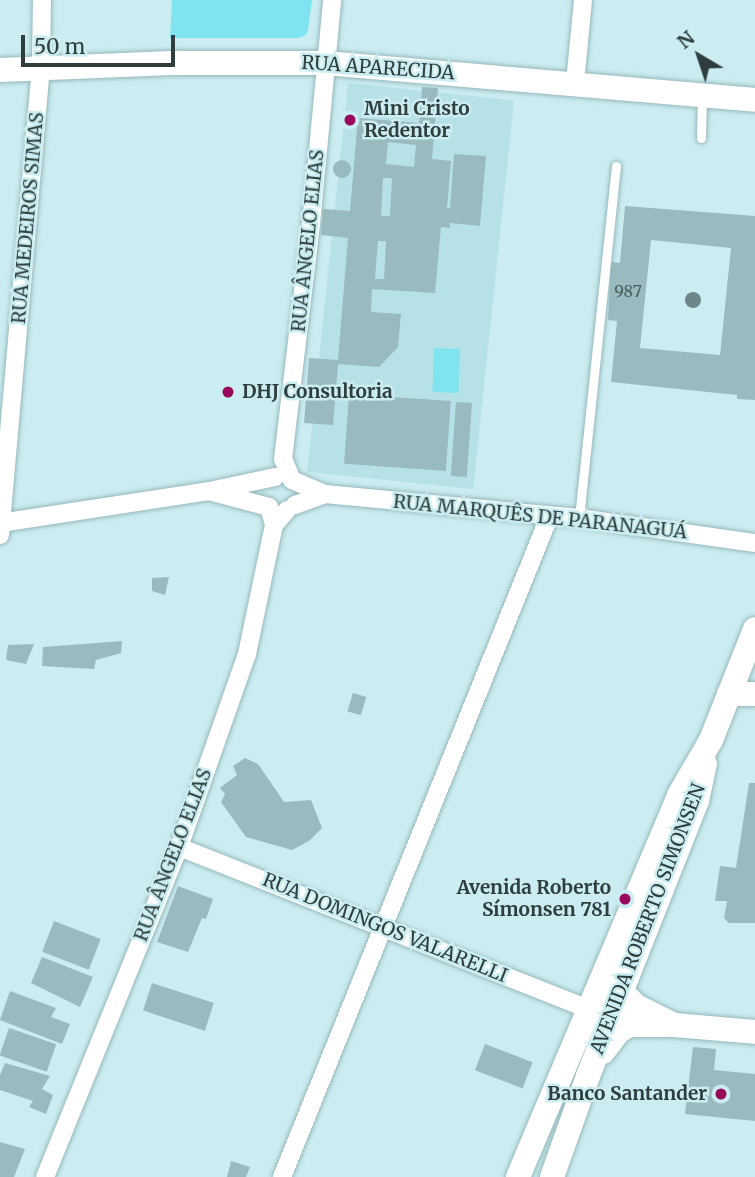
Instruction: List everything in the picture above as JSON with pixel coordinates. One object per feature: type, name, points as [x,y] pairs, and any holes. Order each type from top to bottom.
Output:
[{"type":"main road","name":"RUA APARECIDA","points":[[0,70],[178,63],[325,63],[755,100]]},
{"type":"main road","name":"AVENIDA ROBERTO SIMONSEN","points":[[518,1177],[673,810],[711,740],[754,633]]},
{"type":"main road","points":[[729,694],[755,694]]},
{"type":"main road","name":"AVENIDA ROBERTO SIMONSEN","points":[[552,1177],[588,1076],[697,802],[711,740]]},
{"type":"main road","points":[[673,810],[662,862],[618,971],[621,991],[647,1013],[674,1025]]},
{"type":"main road","points":[[588,1076],[599,1020],[596,1012],[590,1010]]},
{"type":"main road","points":[[588,1076],[619,1031],[630,1026],[674,1025],[755,1032]]},
{"type":"main road","points":[[530,1177],[539,1130]]},
{"type":"street","name":"RUA MEDEIROS SIMAS","points":[[0,527],[41,68],[42,0]]},
{"type":"street","name":"RUA ÂNGELO ELIAS","points":[[45,1177],[179,847],[247,654],[274,525],[284,507],[298,496],[283,478],[283,459],[311,224],[332,0]]},
{"type":"street","points":[[575,83],[583,0]]},
{"type":"street","points":[[0,527],[283,478]]},
{"type":"street","points":[[283,478],[263,490],[264,500],[284,507]]},
{"type":"street","name":"RUA MARQUÊS DE PARANAGUÁ","points":[[283,478],[325,494],[579,518],[755,543]]},
{"type":"street","points":[[209,491],[284,507]]},
{"type":"street","name":"RUA MARQUÊS DE PARANAGUÁ","points":[[284,507],[325,494]]},
{"type":"street","points":[[282,1177],[549,517]]},
{"type":"street","name":"RUA DOMINGOS VALARELLI","points":[[179,847],[384,926],[590,1010]]},
{"type":"lane","points":[[701,138],[702,95]]},
{"type":"lane","points":[[579,518],[616,166]]},
{"type":"shaded area","points":[[172,0],[312,0],[308,30],[306,35],[298,38],[170,38]]},
{"type":"shaded area","points":[[348,83],[514,100],[473,489],[307,472]]},
{"type":"shaded area","points":[[434,348],[460,349],[458,393],[432,392]]},
{"type":"building","points":[[422,87],[438,88],[432,159],[451,161],[447,208],[450,208],[454,154],[486,156],[480,226],[450,223],[450,228],[441,227],[435,293],[372,289],[371,312],[401,314],[398,347],[379,367],[338,364],[333,425],[304,423],[309,358],[338,360],[348,238],[321,235],[323,209],[350,211],[358,118],[419,123]],"holes":[[[388,142],[416,145],[414,167],[386,164]],[[383,178],[392,178],[390,216],[381,216]],[[378,241],[386,241],[384,279],[375,279]]]},
{"type":"building","points":[[342,160],[348,163],[351,169],[348,175],[342,178],[336,175],[333,169],[336,163]]},
{"type":"building","points":[[625,206],[755,216],[755,400],[737,399],[737,395],[611,382],[617,321],[608,320],[611,262],[620,263]],"holes":[[[651,240],[731,248],[720,355],[640,348]]]},
{"type":"building","points":[[349,394],[451,401],[446,471],[344,464]]},
{"type":"building","points":[[456,402],[472,403],[467,477],[451,476]]},
{"type":"building","points":[[169,577],[165,595],[152,591],[152,578]]},
{"type":"building","points":[[122,641],[121,653],[96,660],[94,669],[42,666],[43,647]]},
{"type":"building","points":[[34,644],[26,664],[6,660],[8,645]]},
{"type":"building","points":[[353,693],[366,697],[361,715],[347,711]]},
{"type":"building","points":[[245,758],[258,764],[284,802],[311,800],[322,828],[309,841],[292,850],[246,837],[221,802],[225,794],[220,788],[237,775],[233,766]]},
{"type":"building","points":[[749,783],[755,783],[755,923],[729,923],[724,918],[727,901],[715,901],[720,866],[736,868]]},
{"type":"building","points":[[178,886],[213,899],[206,919],[202,918],[188,952],[157,942]]},
{"type":"building","points":[[54,921],[101,939],[89,970],[42,952]]},
{"type":"building","points":[[42,957],[93,977],[80,1007],[31,983]]},
{"type":"building","points":[[152,983],[214,1003],[205,1031],[143,1011]]},
{"type":"building","points":[[10,991],[56,1008],[51,1017],[70,1024],[62,1044],[0,1020]]},
{"type":"building","points":[[9,1028],[56,1044],[47,1072],[0,1056]]},
{"type":"building","points":[[485,1044],[533,1062],[523,1088],[475,1070]]},
{"type":"building","name":"Banco Santander","points":[[693,1047],[716,1049],[714,1070],[755,1074],[755,1121],[685,1114]]},
{"type":"building","points":[[5,1063],[50,1076],[42,1089],[53,1095],[46,1114],[29,1107],[33,1101],[0,1090],[0,1075]]},
{"type":"building","points":[[0,1142],[25,1149],[14,1177],[0,1177]]},
{"type":"building","points":[[231,1161],[250,1167],[246,1177],[227,1177]]},
{"type":"place","name":"Mini Cristo Redentor","points":[[350,120]]},
{"type":"place","name":"DHJ Consultoria","points":[[228,392]]},
{"type":"place","name":"Avenida Roberto Símonsen 781","points":[[625,899]]},
{"type":"place","name":"Banco Santander","points":[[721,1094]]}]
